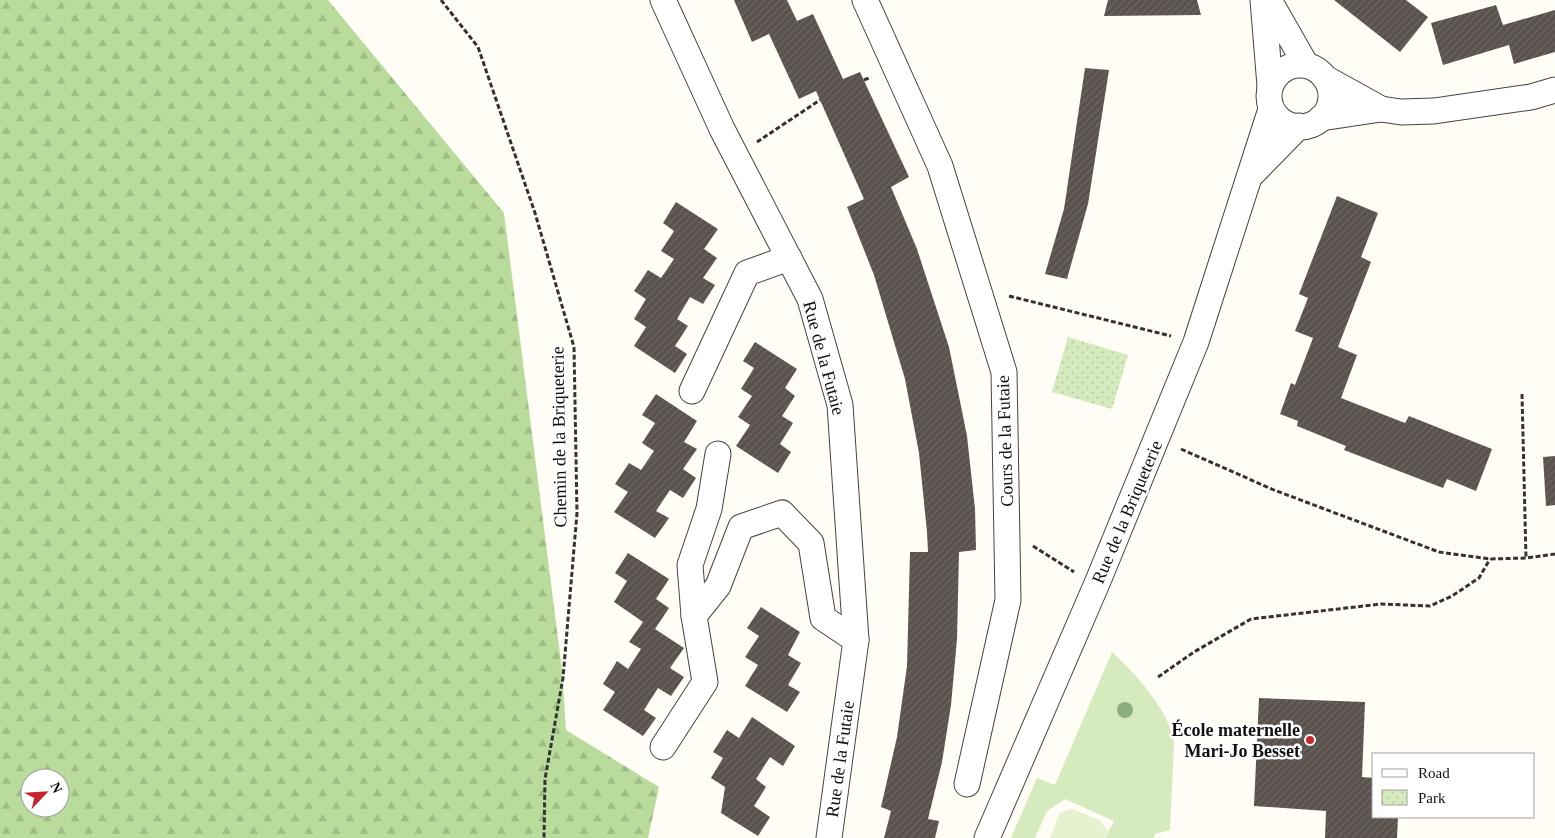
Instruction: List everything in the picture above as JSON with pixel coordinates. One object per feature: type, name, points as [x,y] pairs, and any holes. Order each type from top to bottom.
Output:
[{"type":"street","name":"Rue de la Futaie","points":[[663,0],[736,155],[810,299],[840,405],[856,640],[829,838]]},
{"type":"street","name":"Cours de la Futaie","points":[[865,0],[940,166],[1004,372],[1008,600],[967,784]]},
{"type":"street","name":"Rue de la Briqueterie","points":[[987,838],[1098,582],[1196,342],[1271,97],[1263,0]]},
{"type":"street","points":[[1269,0],[1315,72],[1330,88],[1328,109],[1310,122]]},
{"type":"street","points":[[1381,109],[1315,72],[1296,65],[1280,72],[1271,97],[1283,122],[1310,122],[1381,109],[1402,112],[1434,111],[1530,97],[1555,90]]},
{"type":"street","name":"Rue de la Briqueterie","points":[[1247,179],[1310,122]]},
{"type":"street","points":[[692,391],[747,273],[789,258]]},
{"type":"street","points":[[663,747],[705,682],[694,616],[690,565],[709,509],[718,454]]},
{"type":"street","points":[[694,616],[718,586],[740,527],[782,513],[811,543],[823,618],[856,640]]},
{"type":"path","name":"Chemin de la Briqueterie","points":[[441,0],[478,47],[535,213],[574,346],[577,513],[563,678],[545,779],[544,838]]},
{"type":"path","points":[[736,155],[796,118],[820,100]]},
{"type":"path","points":[[978,289],[1196,342]]},
{"type":"path","points":[[1522,394],[1526,558]]},
{"type":"path","points":[[1158,438],[1274,490],[1439,552],[1490,559],[1526,558],[1555,554]]},
{"type":"path","points":[[1007,529],[1075,573],[1098,582]]},
{"type":"path","points":[[1158,677],[1194,652],[1251,620],[1382,604],[1430,606],[1452,596],[1479,578],[1490,559]]},
{"type":"green space","points":[[0,0],[328,0],[504,213],[562,670],[566,730],[659,787],[648,838],[0,838]]},
{"type":"green space","points":[[1068,337],[1128,355],[1112,409],[1052,392]]},
{"type":"green space","points":[[1112,652],[1141,682],[1159,706],[1171,732],[1174,744],[1170,830],[1155,834],[1154,838],[1105,838],[1114,821],[1065,799],[1047,811],[1035,838],[1011,838],[1037,778],[1055,785]]},
{"type":"green space","points":[[1073,809],[1099,820],[1108,831],[1105,838],[1050,838],[1060,812]]},
{"type":"building","points":[[734,0],[787,0],[797,21],[813,14],[843,79],[860,72],[909,177],[891,187],[917,249],[949,347],[967,436],[975,509],[976,550],[959,552],[957,639],[951,705],[942,762],[928,819],[939,821],[935,838],[884,838],[891,811],[881,807],[897,737],[907,666],[910,552],[928,552],[919,453],[905,379],[874,275],[847,207],[864,199],[816,91],[799,99],[769,34],[752,42]]},
{"type":"building","points":[[1108,0],[1197,0],[1201,15],[1104,16]]},
{"type":"building","points":[[1334,0],[1406,0],[1428,17],[1400,52]]},
{"type":"building","points":[[1496,5],[1503,25],[1555,10],[1555,52],[1514,64],[1509,45],[1443,65],[1431,23]]},
{"type":"building","points":[[1085,68],[1109,70],[1088,204],[1067,279],[1045,274],[1064,209]]},
{"type":"building","points":[[1337,196],[1378,213],[1361,257],[1371,262],[1338,347],[1357,355],[1341,398],[1405,423],[1409,416],[1492,449],[1476,491],[1447,479],[1443,488],[1344,450],[1346,446],[1297,426],[1298,421],[1280,414],[1291,383],[1295,385],[1313,338],[1295,331],[1308,298],[1299,294]]},
{"type":"building","points":[[676,202],[718,229],[704,249],[717,258],[703,278],[715,285],[703,304],[690,297],[677,319],[688,326],[675,346],[687,354],[675,373],[634,346],[646,327],[634,319],[646,299],[634,291],[648,270],[661,278],[674,259],[661,251],[674,231],[663,223]]},
{"type":"building","points":[[755,342],[797,369],[785,388],[795,396],[782,416],[793,423],[780,444],[791,452],[778,473],[736,446],[750,425],[738,417],[752,396],[741,389],[754,368],[743,361]]},
{"type":"building","points":[[656,394],[697,421],[684,442],[697,449],[683,469],[696,478],[683,498],[670,490],[656,511],[669,518],[655,538],[614,512],[628,492],[615,484],[629,463],[641,470],[654,451],[642,443],[655,423],[642,415]]},
{"type":"building","points":[[1555,456],[1555,505],[1546,506],[1543,457]]},
{"type":"building","points":[[628,553],[669,579],[656,599],[669,608],[655,629],[684,648],[670,668],[684,677],[671,696],[658,688],[644,710],[656,718],[643,736],[603,710],[615,692],[603,684],[617,661],[628,669],[641,649],[629,642],[643,622],[614,602],[627,581],[615,573]]},
{"type":"building","points":[[761,607],[800,632],[788,655],[801,663],[788,685],[800,692],[787,712],[745,686],[758,665],[745,657],[759,636],[747,628]]},
{"type":"building","name":"École maternelle Mari-Jo Besset","points":[[1259,698],[1365,702],[1362,777],[1372,778],[1372,818],[1398,818],[1397,838],[1325,838],[1326,811],[1254,806]]},
{"type":"building","points":[[752,717],[795,746],[783,766],[770,757],[756,779],[766,787],[754,806],[770,817],[758,836],[721,813],[725,787],[711,778],[723,758],[713,752],[727,730],[739,738]]},
{"type":"place","name":"École maternelle Mari-Jo Besset","points":[[1310,740]]}]
